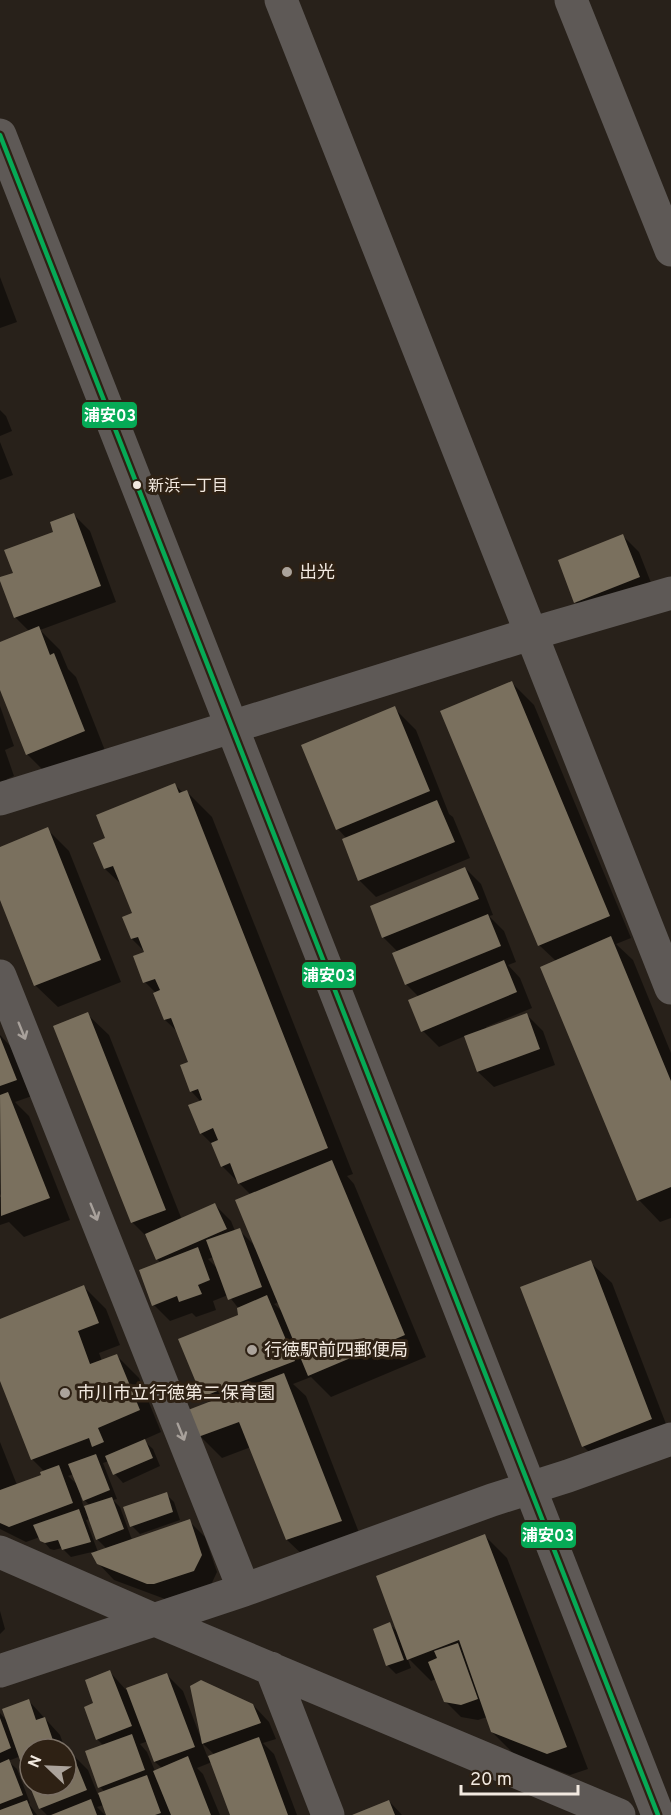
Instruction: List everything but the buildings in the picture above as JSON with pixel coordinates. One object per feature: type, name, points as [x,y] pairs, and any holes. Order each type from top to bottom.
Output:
[{"type":"street","points":[[281,0],[671,988]]},
{"type":"street","points":[[571,0],[659,184],[671,250]]},
{"type":"street","points":[[0,135],[658,1815]]},
{"type":"street","points":[[0,799],[530,634],[671,593]]},
{"type":"street","points":[[0,976],[244,1590]]},
{"type":"street","points":[[0,1671],[244,1590],[671,1439]]},
{"type":"street","points":[[0,1552],[155,1620],[619,1815]]},
{"type":"street","points":[[271,1668],[328,1815]]},
{"type":"transit line","name":"浦安03","points":[[0,135],[658,1815]]},
{"type":"place","name":"新浜一丁目","points":[[137,485]]},
{"type":"place","name":"出光","points":[[287,572]]},
{"type":"place","name":"行徳駅前四郵便局","points":[[252,1350]]},
{"type":"place","name":"市川市立行徳第二保育園","points":[[65,1393]]}]
